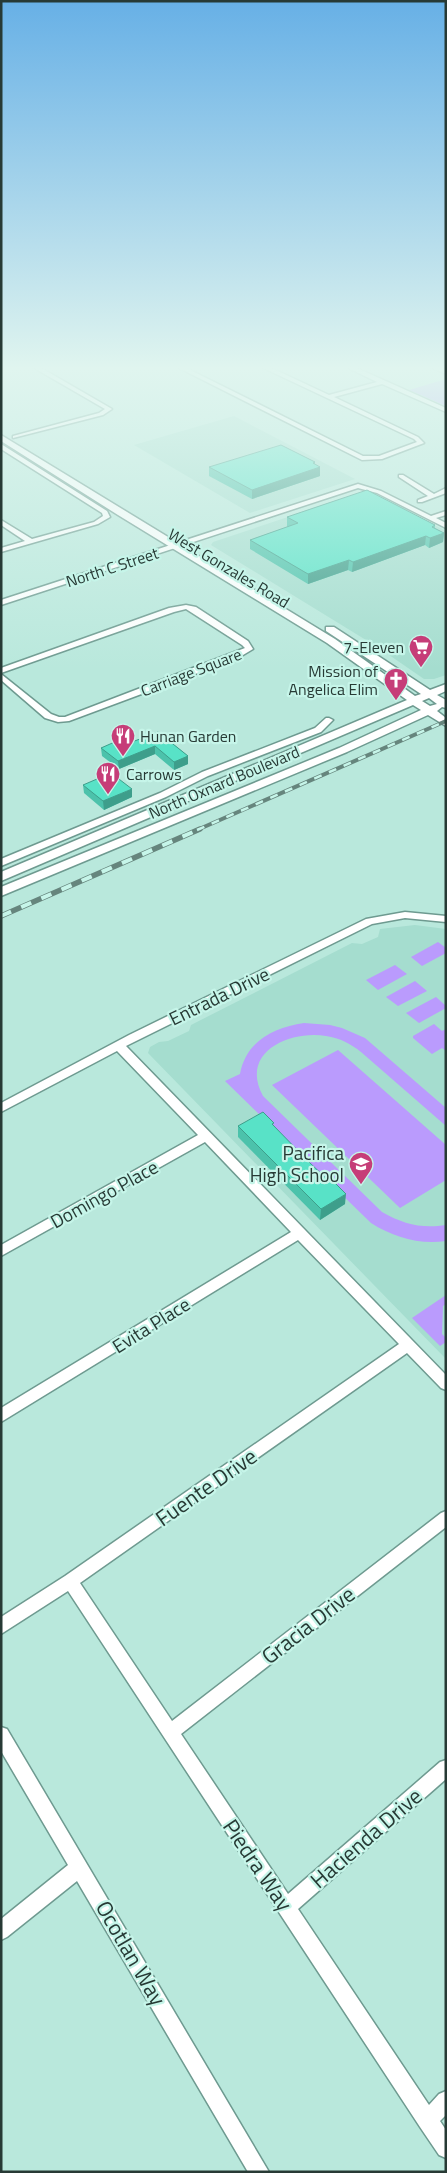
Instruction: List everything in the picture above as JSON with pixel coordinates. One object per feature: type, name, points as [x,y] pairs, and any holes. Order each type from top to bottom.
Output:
[{"type":"main road","name":"West Gonzales Road","points":[[48,466],[175,546],[279,601],[363,650],[445,704]]},
{"type":"main road","name":"West Gonzales Road","points":[[62,466],[240,574]]},
{"type":"main road","name":"West Gonzales Road","points":[[279,601],[331,641],[446,722]]},
{"type":"main road","name":"North Oxnard Boulevard","points":[[1,877],[446,687]]},
{"type":"main road","name":"North Oxnard Boulevard","points":[[1,892],[343,750],[445,704]]},
{"type":"main road","points":[[227,797],[228,781]]},
{"type":"street","points":[[1,550],[96,523],[107,517],[105,512],[33,466]]},
{"type":"street","points":[[402,476],[433,496]]},
{"type":"street","name":"North C Street","points":[[1,603],[354,487],[364,486],[379,492],[431,518]]},
{"type":"street","points":[[420,501],[442,494],[446,490]]},
{"type":"street","points":[[431,518],[446,513]]},
{"type":"street","points":[[431,518],[446,526]]},
{"type":"street","points":[[1,522],[30,541]]},
{"type":"street","name":"Carriage Square","points":[[1,671],[172,610],[186,607],[197,611],[245,643],[249,649],[235,656],[66,719],[58,720],[48,716],[1,676]]},
{"type":"street","points":[[1,863],[162,795],[205,774],[318,730],[329,720]]},
{"type":"street","name":"Entrada Drive","points":[[1,1108],[119,1046],[370,921],[404,915],[422,915],[446,920]]},
{"type":"street","points":[[119,1046],[446,1384]]},
{"type":"street","name":"Domingo Place","points":[[1,1251],[206,1136]]},
{"type":"street","name":"Evita Place","points":[[1,1416],[299,1233]]},
{"type":"street","name":"Fuente Drive","points":[[1,1626],[70,1581],[408,1345]]},
{"type":"street","name":"Gracia Drive","points":[[170,1733],[446,1518]]},
{"type":"street","name":"Piedra Way","points":[[70,1581],[446,2148]]},
{"type":"street","name":"Ocotlan Way","points":[[1,1735],[259,2172]]},
{"type":"street","name":"Hacienda Drive","points":[[286,1908],[446,1768]]},
{"type":"street","points":[[1,1931],[80,1867]]},
{"type":"street","points":[[427,2120],[446,2101]]},
{"type":"shaded area","points":[[171,466],[331,466],[355,479],[250,513]]},
{"type":"shaded area","points":[[357,494],[376,495],[446,531],[446,675],[434,679],[424,679],[379,648],[211,545],[213,542]]},
{"type":"shaded area","name":"Pacifica High School","points":[[415,925],[446,929],[446,1359],[148,1053],[150,1047],[159,1042],[168,1041],[189,1031],[191,1025],[352,943],[362,944],[378,937],[380,929]]},
{"type":"shaded area","points":[[438,942],[446,948],[446,953],[422,966],[411,957]]},
{"type":"shaded area","points":[[395,965],[407,974],[378,990],[366,980]]},
{"type":"shaded area","points":[[415,981],[427,991],[398,1006],[386,997]]},
{"type":"shaded area","points":[[436,997],[446,1008],[419,1023],[406,1013]]},
{"type":"shaded area","points":[[304,1023],[330,1025],[365,1038],[446,1108],[446,1126],[357,1049],[341,1040],[326,1036],[298,1037],[272,1047],[263,1056],[258,1067],[257,1081],[263,1096],[382,1212],[397,1220],[413,1225],[446,1225],[446,1241],[426,1242],[407,1239],[371,1223],[225,1081],[240,1074],[248,1053],[263,1038],[282,1028]]},
{"type":"shaded area","points":[[434,1024],[442,1031],[446,1029],[446,1051],[442,1048],[432,1054],[413,1036]]},
{"type":"shaded area","points":[[338,1050],[446,1145],[446,1180],[400,1208],[272,1085]]},
{"type":"shaded area","points":[[446,1295],[446,1304],[443,1306],[442,1334],[446,1338],[446,1342],[440,1346],[412,1318]]},
{"type":"building","points":[[319,466],[320,467],[252,490],[209,467]]},
{"type":"building","points":[[367,490],[435,525],[432,527],[444,533],[430,538],[426,536],[353,562],[349,560],[308,574],[250,540],[298,523],[287,517]]},
{"type":"building","points":[[158,732],[188,756],[174,762],[155,746],[118,761],[101,748],[126,737],[132,742]]},
{"type":"building","points":[[111,773],[132,789],[103,801],[83,785]]},
{"type":"building","points":[[263,1112],[274,1123],[272,1124],[309,1162],[346,1194],[321,1209],[238,1126]]},
{"type":"railway","points":[[197,830],[446,721]]},
{"type":"railway","points":[[1,916],[200,829]]},
{"type":"place","name":"7-Eleven","points":[[421,668]]},
{"type":"place","name":"Mission of Angelica Elim","points":[[396,701]]},
{"type":"place","name":"Hunan Garden","points":[[123,757]]},
{"type":"place","name":"Carrows","points":[[108,795]]},
{"type":"place","name":"Pacifica High School","points":[[361,1185]]}]
